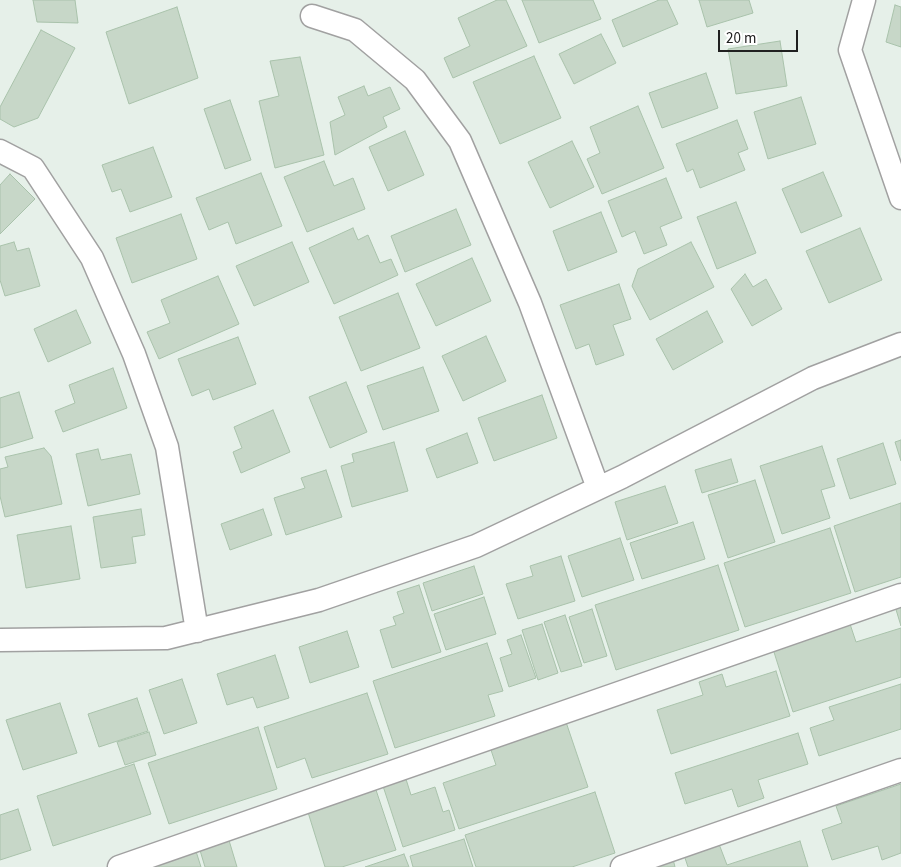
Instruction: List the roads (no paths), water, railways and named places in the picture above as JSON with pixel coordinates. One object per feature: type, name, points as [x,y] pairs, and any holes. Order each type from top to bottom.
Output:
[{"type":"street","points":[[864,0],[850,50],[901,198]]},
{"type":"street","points":[[312,16],[355,30],[393,61],[415,80],[460,142],[530,303],[598,488]]},
{"type":"street","points":[[0,151],[33,168],[44,184],[92,258],[134,354],[167,447],[197,631]]},
{"type":"street","points":[[0,640],[166,638],[319,600],[466,549],[598,488],[813,378],[901,344]]},
{"type":"street","points":[[119,867],[901,595]]},
{"type":"street","points":[[622,867],[901,770]]}]
